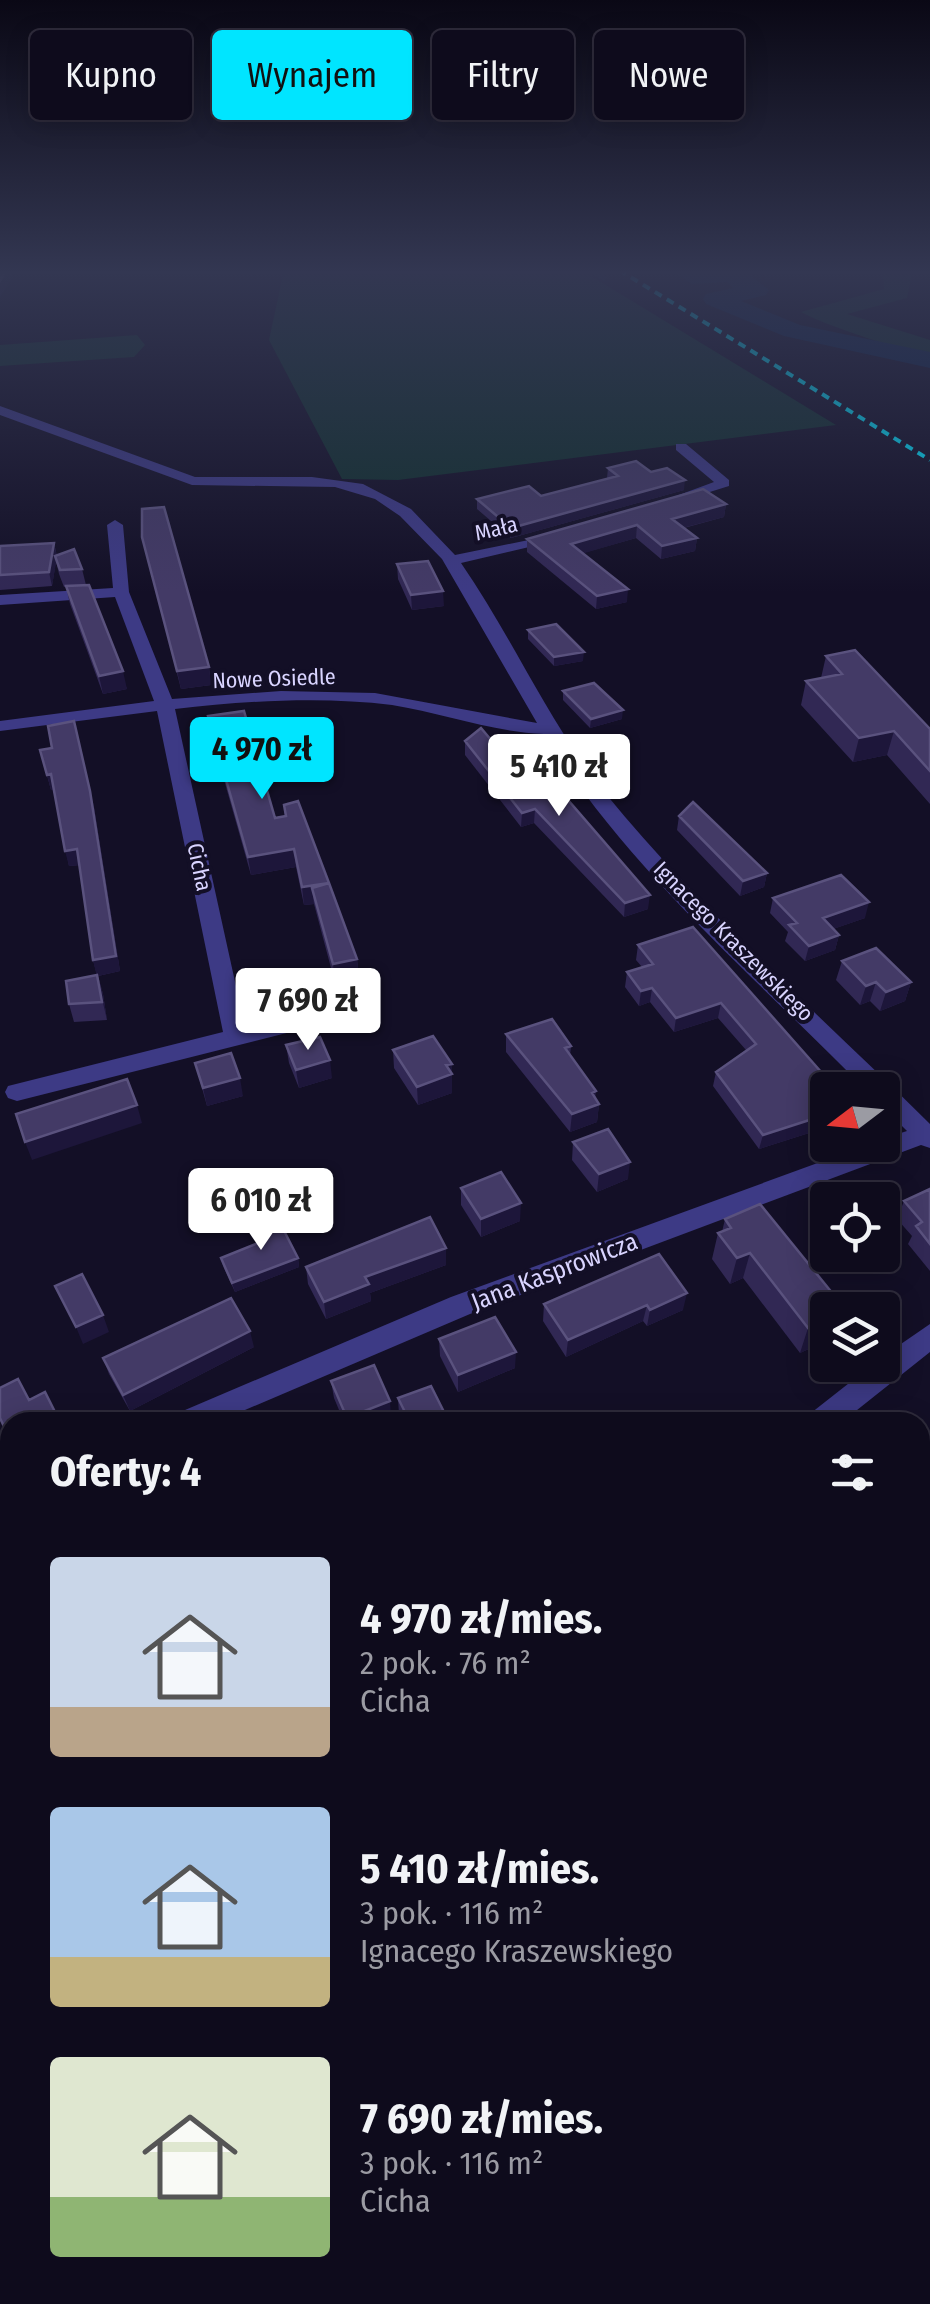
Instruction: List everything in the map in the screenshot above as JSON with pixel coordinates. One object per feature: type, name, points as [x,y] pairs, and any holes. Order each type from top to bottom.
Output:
[{"type":"street","name":"Ignacego Kraszewskiego","points":[[0,410],[192,481],[225,485],[327,484],[354,487],[388,501],[451,562],[548,729],[629,835],[863,1072]]},
{"type":"street","points":[[658,508],[724,483],[681,447]]},
{"type":"street","name":"Cicha","points":[[115,525],[121,592],[166,706],[236,1038]]},
{"type":"street","name":"Mała","points":[[451,562],[568,534]]},
{"type":"street","points":[[0,600],[121,592]]},
{"type":"street","name":"Nowe Osiedle","points":[[0,726],[166,706],[374,698],[421,705],[510,729],[548,729]]},
{"type":"street","points":[[17,1092],[318,1017]]},
{"type":"street","name":"Ignacego Kraszewskiego","points":[[900,1109],[928,1137]]},
{"type":"street","name":"Jana Kasprowicza","points":[[209,1412],[290,1374],[590,1256],[928,1137]]},
{"type":"street","points":[[833,1412],[930,1336]]},
{"type":"green space","points":[[289,378],[758,378],[836,425],[398,480],[342,479]]},
{"type":"building","points":[[636,461],[651,472],[667,468],[685,480],[511,528],[477,499],[529,486],[541,496],[618,476],[608,468]]},
{"type":"building","points":[[703,489],[726,504],[672,519],[697,538],[662,546],[637,525],[571,544],[628,589],[597,596],[527,539]]},
{"type":"building","points":[[164,507],[209,667],[177,671],[142,537],[142,509]]},
{"type":"building","points":[[54,543],[49,572],[0,575],[0,546]]},
{"type":"building","points":[[74,549],[82,569],[60,570],[55,556]]},
{"type":"building","points":[[428,561],[443,591],[411,595],[397,564]]},
{"type":"building","points":[[89,585],[123,671],[99,676],[66,586]]},
{"type":"building","points":[[556,624],[584,652],[554,657],[528,630]]},
{"type":"building","points":[[855,650],[930,729],[930,771],[894,731],[859,738],[806,681],[842,674],[826,656]]},
{"type":"building","points":[[594,683],[623,710],[591,719],[563,691]]},
{"type":"building","points":[[244,711],[275,818],[286,816],[284,805],[298,801],[329,883],[302,887],[294,849],[248,857],[208,716]]},
{"type":"building","points":[[74,721],[90,791],[116,956],[93,960],[77,849],[65,851],[51,774],[47,775],[40,750],[52,748],[48,726]]},
{"type":"building","points":[[481,728],[534,791],[555,785],[650,895],[625,903],[535,809],[522,813],[465,741]]},
{"type":"building","points":[[693,802],[767,873],[743,881],[679,816]]},
{"type":"building","points":[[841,875],[869,902],[823,918],[839,935],[809,946],[789,925],[797,923],[773,898]]},
{"type":"building","points":[[329,883],[357,959],[333,964],[312,888]]},
{"type":"building","points":[[693,927],[821,1072],[810,1072],[810,1120],[763,1135],[716,1072],[756,1044],[721,1003],[676,1018],[652,988],[641,991],[627,972],[653,964],[638,945]]},
{"type":"building","points":[[876,948],[911,982],[886,992],[876,982],[866,986],[842,961]]},
{"type":"building","points":[[97,975],[102,1002],[69,1004],[66,981]]},
{"type":"building","points":[[552,1019],[571,1046],[565,1048],[596,1091],[592,1093],[599,1104],[572,1114],[506,1034]]},
{"type":"building","points":[[433,1036],[452,1064],[446,1065],[452,1074],[417,1087],[393,1050]]},
{"type":"building","points":[[320,1037],[330,1060],[296,1070],[286,1045]]},
{"type":"building","points":[[231,1053],[240,1078],[203,1088],[195,1063]]},
{"type":"building","points":[[127,1079],[137,1105],[25,1142],[16,1114]]},
{"type":"building","points":[[608,1129],[630,1162],[599,1174],[573,1142]]},
{"type":"building","points":[[501,1172],[521,1203],[481,1219],[461,1188]]},
{"type":"building","points":[[930,1189],[930,1244],[916,1226],[922,1222],[904,1201]]},
{"type":"building","points":[[760,1204],[810,1266],[810,1272],[815,1272],[831,1292],[810,1292],[810,1327],[750,1253],[737,1258],[718,1233],[731,1228],[725,1219]]},
{"type":"building","points":[[277,1217],[298,1258],[232,1283],[221,1258],[263,1241],[255,1226]]},
{"type":"building","points":[[430,1217],[446,1248],[365,1277],[369,1284],[324,1302],[306,1267]]},
{"type":"building","points":[[659,1254],[687,1293],[650,1310],[647,1305],[568,1340],[544,1304]]},
{"type":"building","points":[[82,1274],[103,1315],[76,1327],[55,1286]]},
{"type":"building","points":[[231,1298],[250,1331],[123,1395],[103,1358]]},
{"type":"building","points":[[495,1317],[516,1352],[458,1375],[439,1339]]},
{"type":"building","points":[[374,1365],[390,1401],[362,1412],[344,1412],[331,1381]]},
{"type":"building","points":[[18,1379],[29,1400],[45,1392],[55,1412],[0,1412],[0,1388]]},
{"type":"building","points":[[431,1386],[444,1412],[405,1412],[398,1398]]},
{"type":"railway","points":[[795,378],[930,460]]}]
